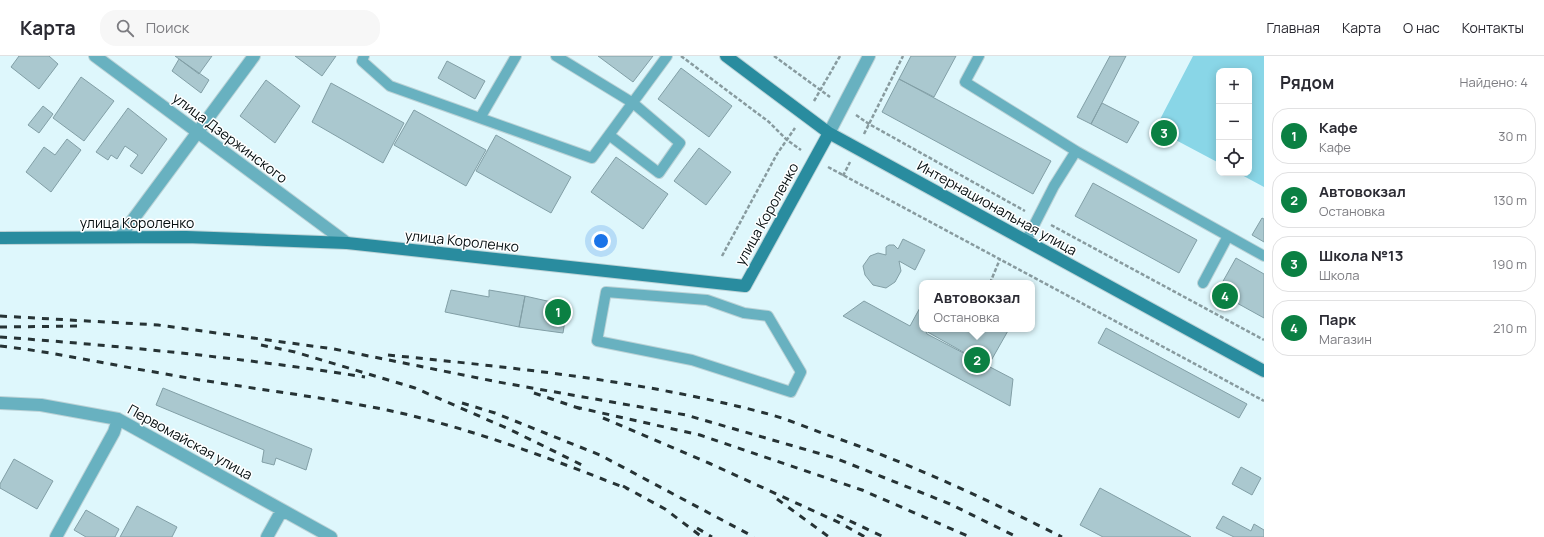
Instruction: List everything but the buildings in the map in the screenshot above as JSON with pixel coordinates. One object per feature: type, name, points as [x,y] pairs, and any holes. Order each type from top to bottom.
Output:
[{"type":"street","name":"улица Дзержинского","points":[[95,56],[347,244]]},
{"type":"street","points":[[120,237],[254,56]]},
{"type":"street","name":"Интернациональная улица","points":[[726,56],[829,133],[1264,371]]},
{"type":"street","points":[[829,133],[869,56]]},
{"type":"street","name":"улица Короленко","points":[[0,238],[186,237],[347,244],[744,286],[829,133]]},
{"type":"street","name":"Первомайская улица","points":[[0,403],[41,405],[118,419],[331,537]]},
{"type":"street","points":[[56,537],[114,432],[118,419]]},
{"type":"street","points":[[267,537],[282,510]]},
{"type":"lane","points":[[364,56],[362,61],[390,86],[592,158],[667,56]]},
{"type":"lane","points":[[480,118],[516,56]]},
{"type":"lane","points":[[556,56],[633,103],[680,143],[659,173],[609,135]]},
{"type":"lane","points":[[979,56],[965,82],[1076,152],[1264,256]]},
{"type":"lane","points":[[1026,241],[1054,186],[1076,152]]},
{"type":"lane","points":[[1203,283],[1228,236]]},
{"type":"lane","points":[[606,292],[707,300],[744,313],[768,316],[801,372],[791,392],[692,360],[597,341],[606,292]]},
{"type":"path","points":[[682,56],[769,122],[787,140],[843,176],[1264,401]]},
{"type":"path","points":[[774,56],[869,124],[1038,218],[1264,340]]},
{"type":"path","points":[[722,256],[777,154],[821,91],[840,56]]},
{"type":"path","points":[[843,176],[903,56]]},
{"type":"path","points":[[991,280],[1000,259]]},
{"type":"shaded area","points":[[1193,56],[1264,56],[1264,187],[1244,176],[1252,176],[1252,68],[1216,68],[1216,161],[1155,129]]},
{"type":"railway","points":[[0,316],[158,325],[334,349],[498,382],[686,415],[835,458],[950,504],[1017,537]]},
{"type":"railway","points":[[0,327],[80,326]]},
{"type":"railway","points":[[0,337],[183,353],[365,377]]},
{"type":"railway","points":[[261,345],[295,352],[415,388],[511,430],[584,466]]},
{"type":"railway","points":[[0,346],[40,351],[188,378],[331,400],[418,417],[539,455],[628,489]]},
{"type":"railway","points":[[388,355],[582,377],[677,393],[772,415],[914,468],[974,494],[1062,537]]},
{"type":"railway","points":[[534,393],[581,409]]},
{"type":"railway","points":[[462,403],[495,413],[600,455],[754,537]]},
{"type":"railway","points":[[575,407],[700,435],[862,490],[970,537]]},
{"type":"railway","points":[[603,418],[711,464],[840,523],[865,537]]},
{"type":"railway","points":[[623,486],[665,509],[702,537]]},
{"type":"railway","points":[[777,499],[829,537]]},
{"type":"railway","points":[[837,515],[884,537]]},
{"type":"railway","points":[[697,528],[712,537]]},
{"type":"place","name":"Школа №13","points":[[1164,133]]},
{"type":"place","name":"Парк","points":[[1225,296]]},
{"type":"place","name":"Кафе","points":[[558,312]]},
{"type":"place","name":"Автовокзал","points":[[977,360]]}]
